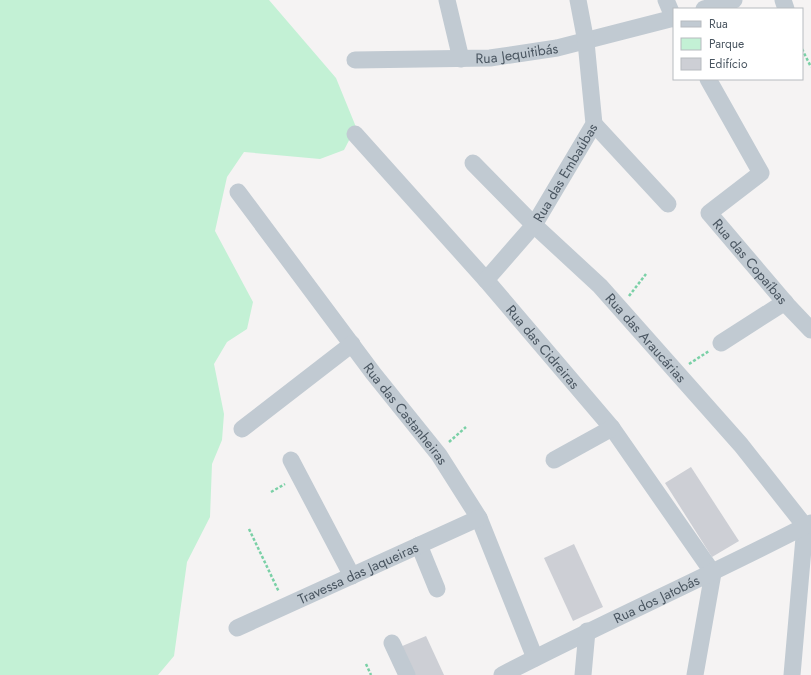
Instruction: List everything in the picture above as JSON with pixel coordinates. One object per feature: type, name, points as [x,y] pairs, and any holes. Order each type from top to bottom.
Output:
[{"type":"street","points":[[447,0],[461,59]]},
{"type":"street","name":"Rua das Embaúbas","points":[[486,280],[534,225],[594,124],[586,42],[578,0]]},
{"type":"street","points":[[666,0],[673,16]]},
{"type":"street","points":[[707,8],[734,0]]},
{"type":"street","name":"Rua Jequitibás","points":[[355,60],[490,58],[586,42],[673,18]]},
{"type":"street","name":"Rua das Copaíbas","points":[[709,80],[761,173],[709,213],[811,330]]},
{"type":"street","points":[[594,124],[668,204]]},
{"type":"street","name":"Rua das Cidreiras","points":[[355,134],[486,280],[612,428],[713,573]]},
{"type":"street","name":"Rua das Araucárias","points":[[473,163],[534,225],[600,286],[741,445],[808,525]]},
{"type":"street","name":"Rua das Castanheiras","points":[[238,192],[352,344],[437,452],[479,518],[535,658]]},
{"type":"street","points":[[721,343],[785,302]]},
{"type":"street","points":[[242,429],[352,344]]},
{"type":"street","points":[[554,460],[612,428]]},
{"type":"street","points":[[291,460],[352,576]]},
{"type":"street","name":"Travessa das Jaqueiras","points":[[237,628],[479,518]]},
{"type":"street","points":[[792,675],[808,525]]},
{"type":"street","name":"Rua dos Jatobás","points":[[502,675],[588,631],[713,573],[808,525]]},
{"type":"street","points":[[419,545],[437,589]]},
{"type":"street","points":[[695,675],[713,573]]},
{"type":"street","points":[[583,675],[588,631]]},
{"type":"street","points":[[392,643],[407,675]]},
{"type":"path","points":[[803,51],[811,67]]},
{"type":"path","points":[[619,308],[646,274]]},
{"type":"path","points":[[676,372],[721,343]]},
{"type":"path","points":[[437,452],[466,427]]},
{"type":"path","points":[[249,529],[287,606]]},
{"type":"path","points":[[366,664],[371,675]]},
{"type":"green space","points":[[0,0],[269,0],[336,78],[356,127],[344,150],[320,159],[244,152],[227,177],[215,231],[253,302],[247,329],[227,342],[214,364],[224,414],[222,440],[212,464],[210,517],[187,562],[174,656],[158,675],[0,675]]},
{"type":"building","points":[[691,467],[739,541],[712,557],[665,483]]},
{"type":"building","points":[[574,544],[603,607],[573,621],[544,558]]},
{"type":"building","points":[[426,636],[444,675],[413,675],[400,647]]}]
